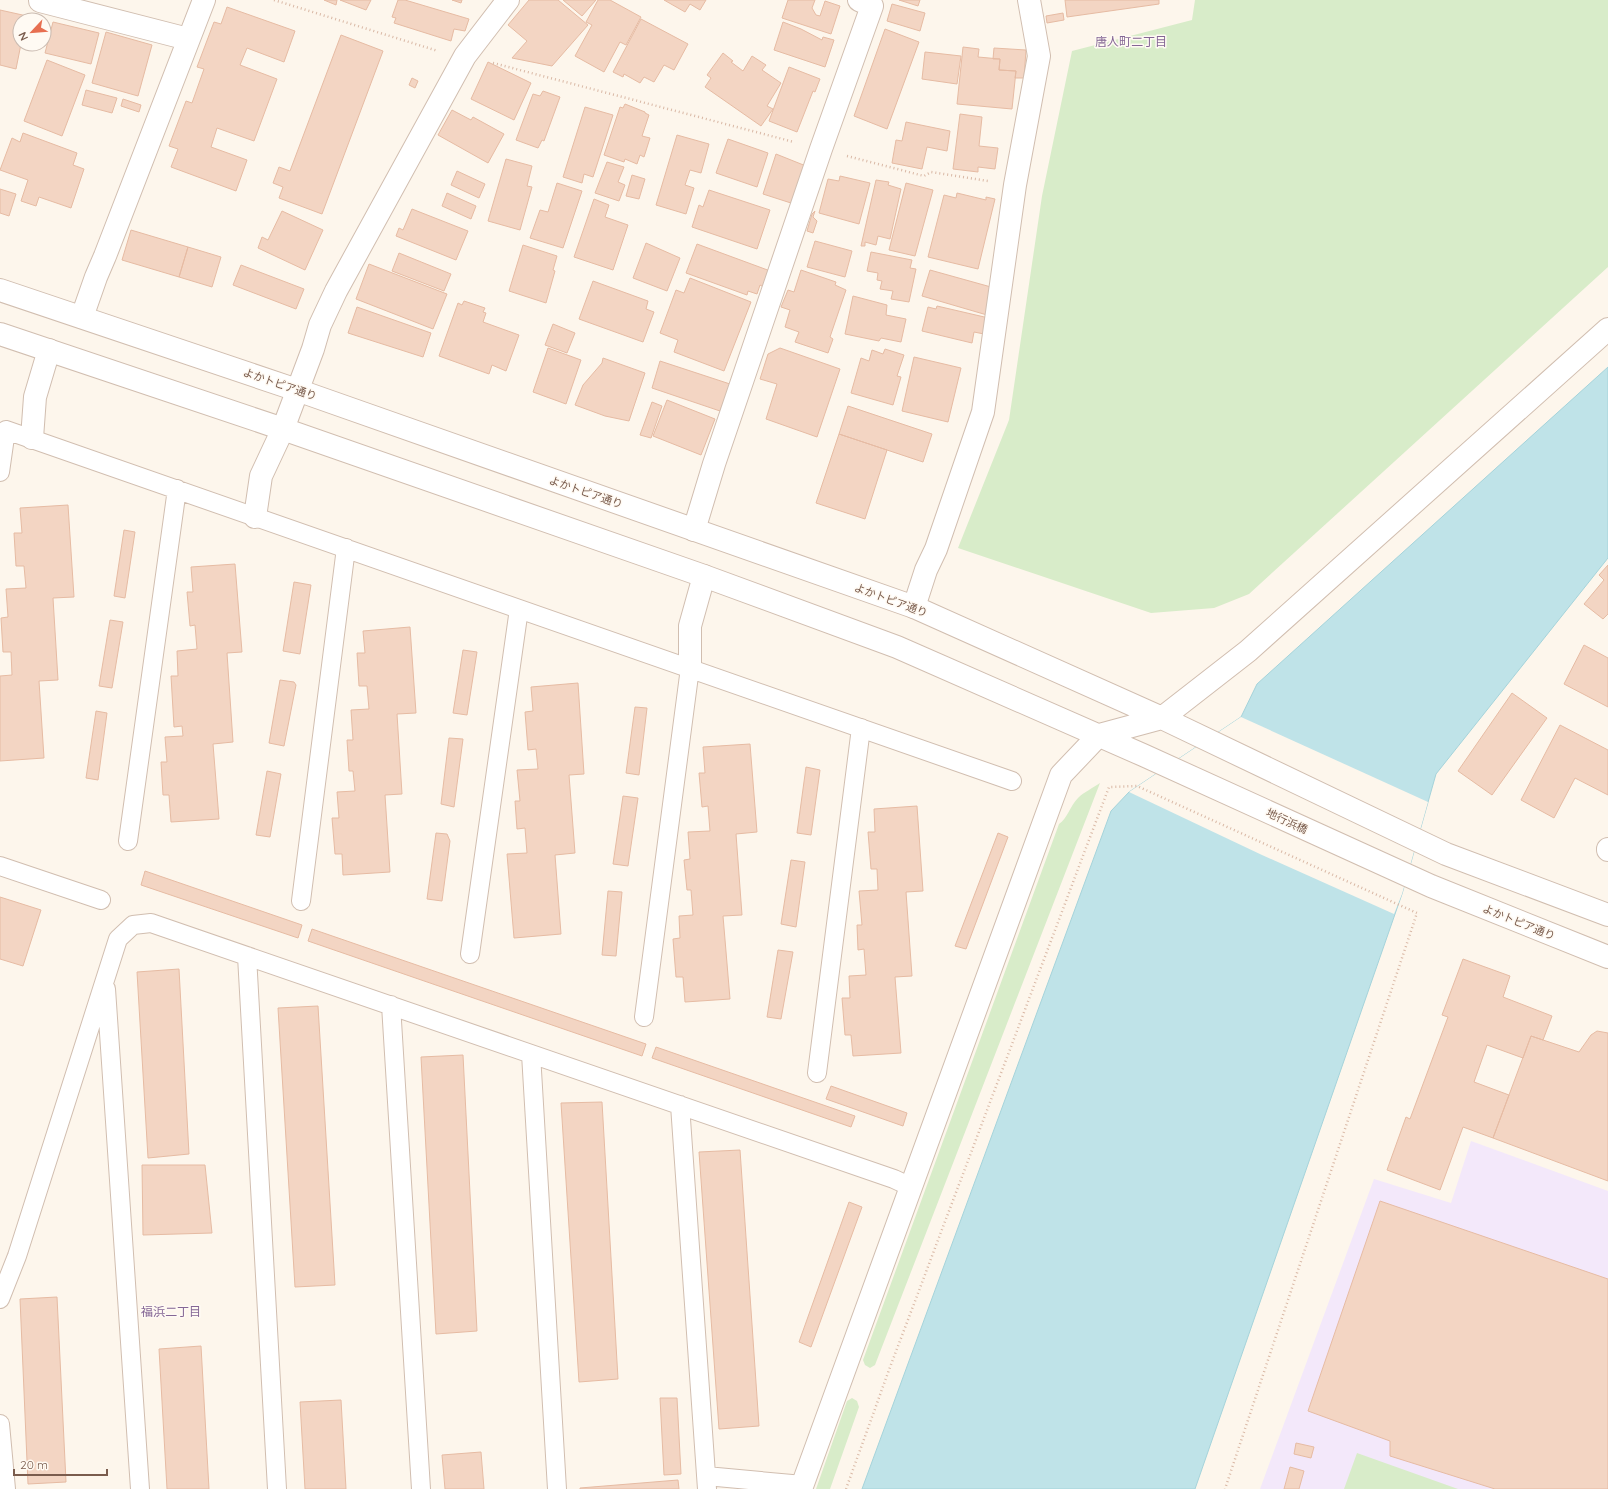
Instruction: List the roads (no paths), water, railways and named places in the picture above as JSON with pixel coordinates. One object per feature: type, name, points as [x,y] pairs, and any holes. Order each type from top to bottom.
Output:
[{"type":"street","points":[[40,0],[188,39]]},
{"type":"street","points":[[82,317],[96,277],[204,0]]},
{"type":"street","points":[[255,517],[261,476],[283,429],[313,349],[320,325],[336,291],[465,56],[508,0]]},
{"type":"street","points":[[694,530],[714,464],[821,149],[872,6],[858,0]]},
{"type":"street","points":[[914,607],[926,570],[936,549],[983,412],[1015,185],[1039,56],[1029,0]]},
{"type":"street","name":"よかトピア通り","points":[[0,290],[297,390],[914,607],[1162,718]]},
{"type":"street","points":[[802,1487],[1061,775],[1099,735],[1162,718],[1248,651],[1608,329]]},
{"type":"street","points":[[0,334],[283,429],[704,576],[897,646],[1099,735]]},
{"type":"street","points":[[32,438],[35,397],[48,350]]},
{"type":"street","points":[[690,668],[690,626],[704,576]]},
{"type":"street","points":[[1162,718],[1446,854],[1608,915]]},
{"type":"street","name":"地行浜橋","points":[[1099,735],[1431,886]]},
{"type":"street","name":"よかトピア通り","points":[[1431,886],[1608,958]]},
{"type":"lane","points":[[0,472],[6,430],[1012,781]]},
{"type":"lane","points":[[128,841],[177,489]]},
{"type":"lane","points":[[300,901],[346,548]]},
{"type":"lane","points":[[470,954],[519,609]]},
{"type":"lane","points":[[644,1017],[690,668]]},
{"type":"lane","points":[[817,1073],[861,728]]},
{"type":"lane","points":[[0,866],[101,900]]},
{"type":"lane","points":[[0,1299],[17,1256],[118,939],[133,925],[151,923],[894,1179],[911,1188]]},
{"type":"lane","points":[[247,956],[277,1489]]},
{"type":"lane","points":[[106,978],[140,1489]]},
{"type":"lane","points":[[391,1005],[421,1489]]},
{"type":"lane","points":[[531,1054],[557,1489]]},
{"type":"lane","points":[[680,1105],[707,1483],[802,1487]]},
{"type":"lane","points":[[0,1424],[6,1489]]},
{"type":"water","points":[[1608,367],[1608,558],[1436,774],[1402,894],[1195,1489],[862,1489],[1111,811],[1129,792],[1241,717],[1257,684]]},
{"type":"district","name":"唐人町二丁目","points":[[1131,41]]},
{"type":"district","name":"福浜二丁目","points":[[171,1311]]}]
